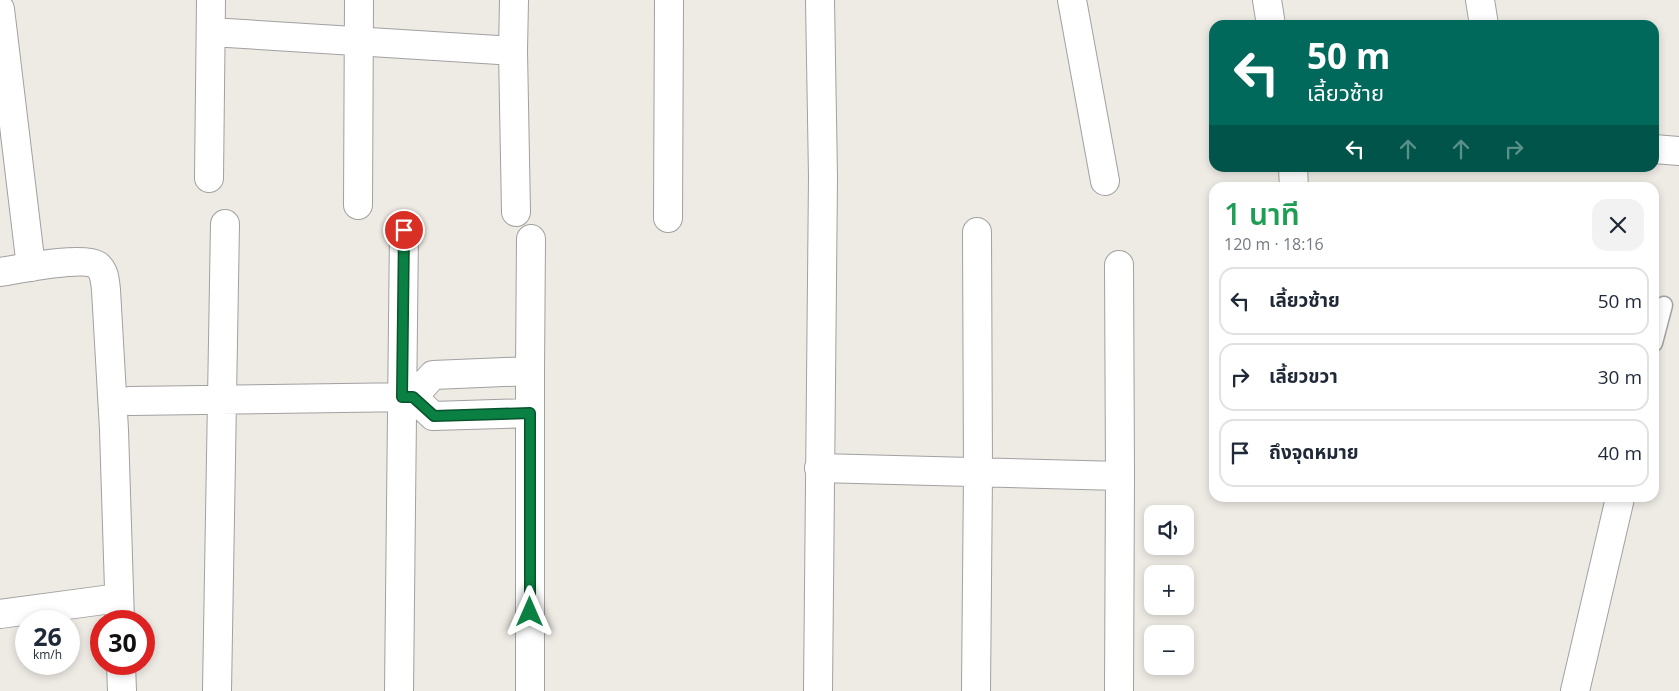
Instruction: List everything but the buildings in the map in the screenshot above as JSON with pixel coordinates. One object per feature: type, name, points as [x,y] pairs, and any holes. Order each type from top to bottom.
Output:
[{"type":"street","points":[[209,178],[211,0]]},
{"type":"street","points":[[358,205],[359,0]]},
{"type":"street","points":[[514,0],[516,212]]},
{"type":"street","points":[[668,218],[669,0]]},
{"type":"street","points":[[818,691],[823,177],[820,0]]},
{"type":"street","points":[[1072,0],[1104,181]]},
{"type":"street","points":[[1267,0],[1270,20]]},
{"type":"street","points":[[1480,0],[1483,20]]},
{"type":"street","points":[[0,9],[31,267]]},
{"type":"street","points":[[211,32],[513,51]]},
{"type":"street","points":[[1659,149],[1679,151]]},
{"type":"street","points":[[217,691],[225,224]]},
{"type":"street","points":[[399,691],[408,397],[404,230]]},
{"type":"street","points":[[976,691],[978,473],[977,232]]},
{"type":"street","points":[[530,691],[531,238]]},
{"type":"street","points":[[0,272],[84,262],[96,265],[103,272],[106,290],[114,430],[119,610]]},
{"type":"street","points":[[1119,265],[1120,691]]},
{"type":"street","points":[[408,397],[433,374],[530,371]]},
{"type":"street","points":[[130,401],[408,397],[434,416],[530,413]]},
{"type":"street","points":[[820,468],[1120,476]]},
{"type":"street","points":[[1575,691],[1619,502]]},
{"type":"street","points":[[0,614],[90,611]]},
{"type":"street","points":[[121,675],[122,691]]},
{"type":"lane","points":[[1659,324],[1664,305]]},
{"type":"route","points":[[404,230],[402,397],[413,397],[434,416],[530,413],[530,612]]}]
